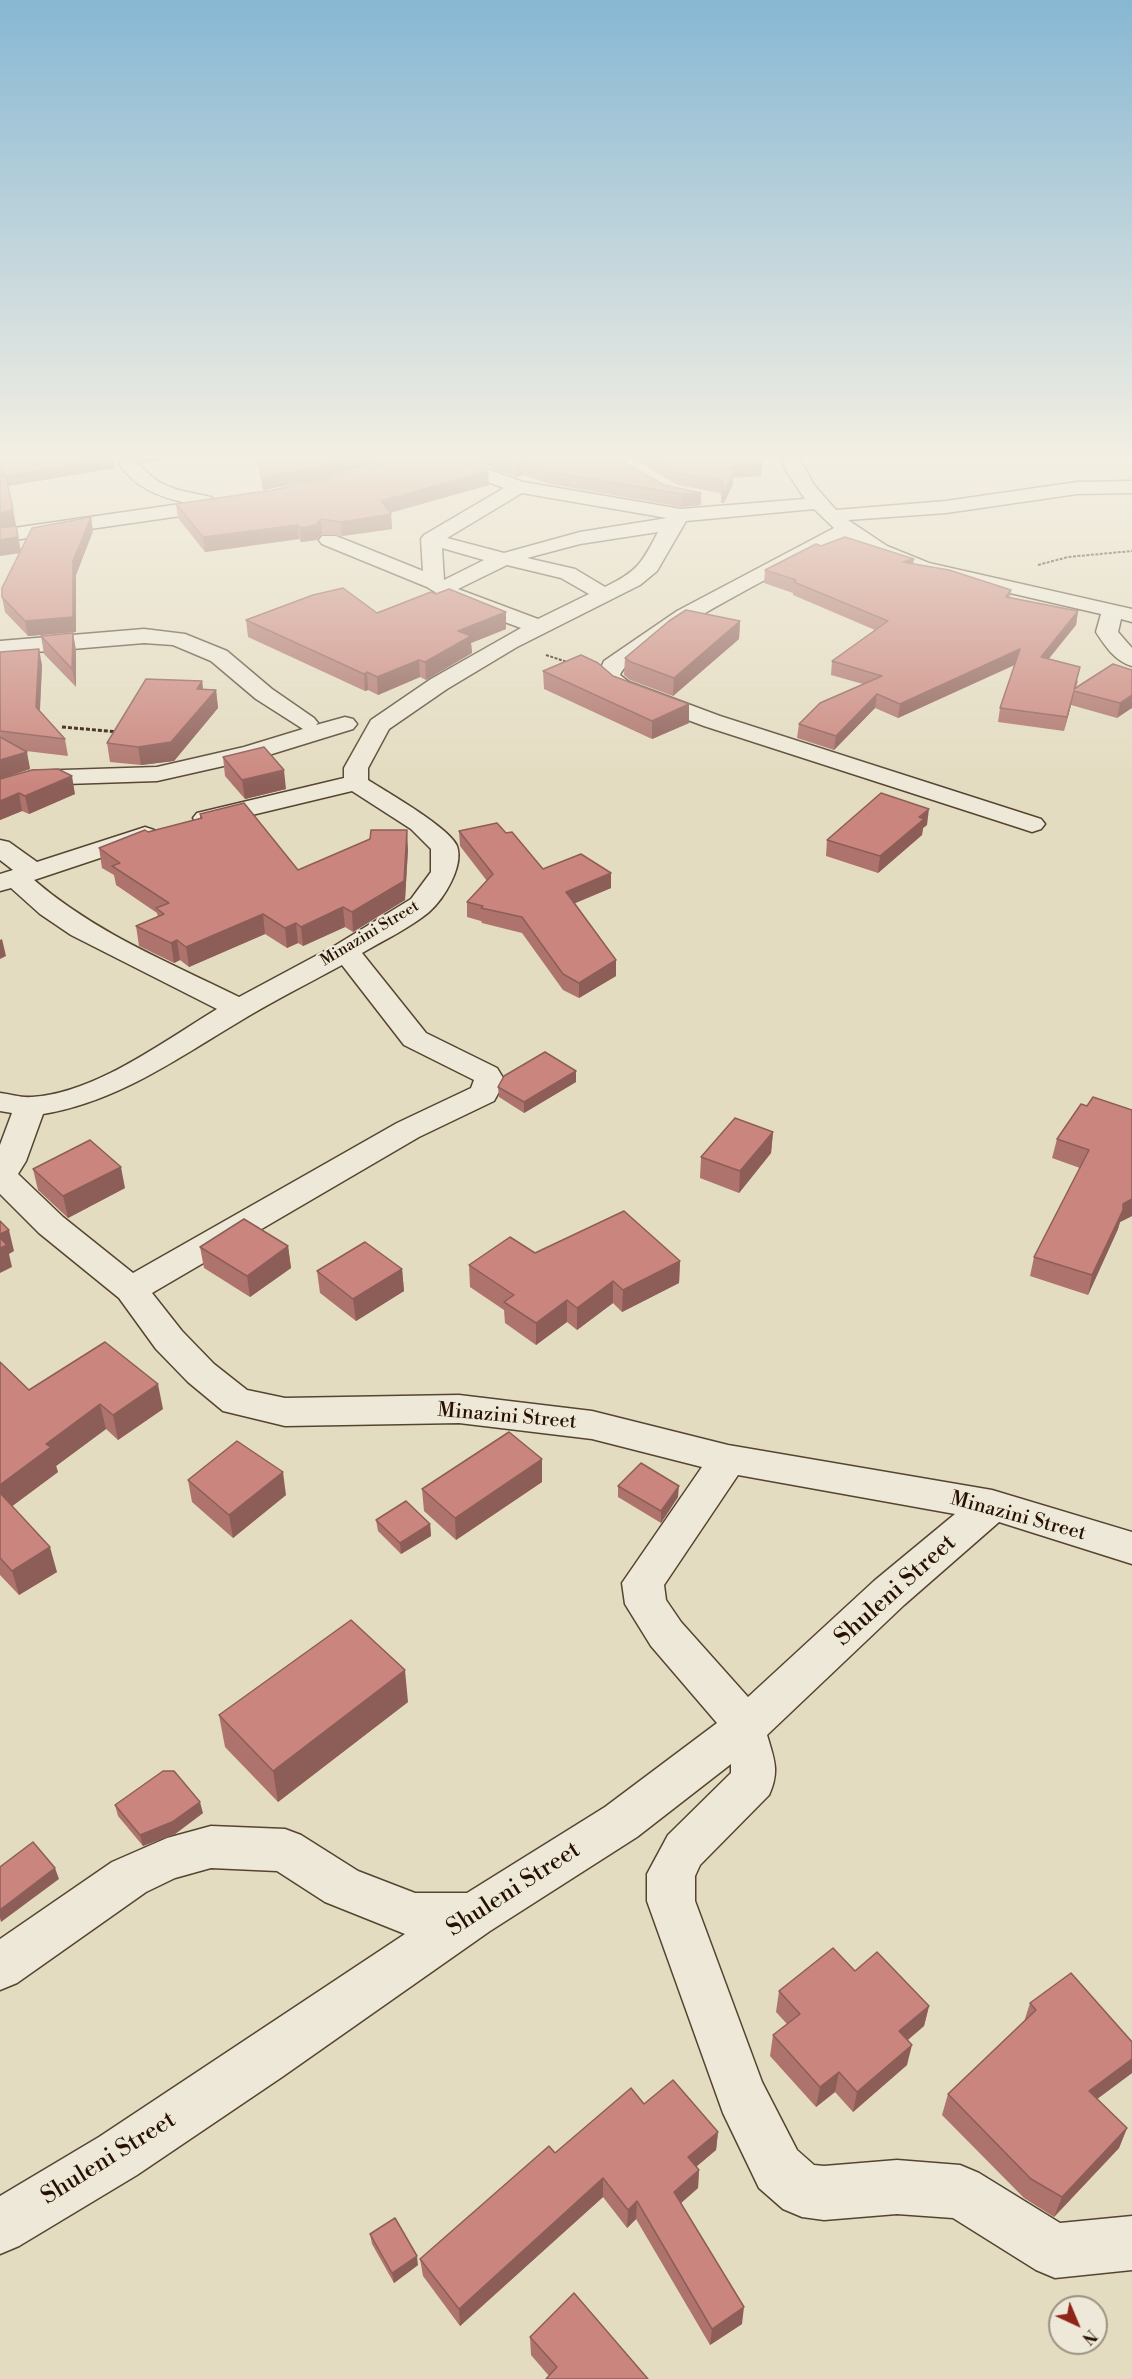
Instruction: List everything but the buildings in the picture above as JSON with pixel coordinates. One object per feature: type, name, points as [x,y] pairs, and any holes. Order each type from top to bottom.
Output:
[{"type":"street","points":[[388,565],[438,586],[458,598],[540,627]]},
{"type":"street","points":[[435,565],[438,586]]},
{"type":"street","points":[[438,586],[488,565]]},
{"type":"street","points":[[534,565],[568,573],[605,595]]},
{"type":"street","points":[[16,877],[101,848],[177,826],[356,783],[356,768],[379,725],[439,684],[509,642],[633,581],[651,565]]},
{"type":"street","points":[[775,565],[677,621],[612,666],[608,677],[621,687],[712,721],[1032,824]]},
{"type":"street","points":[[919,565],[1122,613],[1107,632],[1115,645],[1132,659]]},
{"type":"street","points":[[0,648],[144,636],[177,639],[219,656],[264,694],[306,723]]},
{"type":"street","points":[[0,789],[33,778],[157,774],[250,753],[345,724]]},
{"type":"street","name":"Minazini Street","points":[[356,783],[420,824],[444,847],[444,872],[421,905],[346,951],[239,1009],[122,1079],[66,1101],[15,1104],[10,1161],[0,1177],[51,1225],[131,1290],[169,1341],[201,1373],[236,1401],[285,1412],[459,1409],[592,1425],[728,1460],[992,1505],[1132,1548]]},
{"type":"street","points":[[0,848],[16,877],[51,908],[81,929],[239,1009]]},
{"type":"street","points":[[131,1290],[408,1130],[483,1094],[490,1081],[486,1074],[415,1039],[346,951]]},
{"type":"street","points":[[728,1460],[643,1583],[646,1604],[666,1634],[745,1727],[754,1767],[753,1781],[684,1850],[671,1874],[672,1901],[741,2095],[778,2169],[802,2190],[824,2193],[897,2187],[960,2192],[1055,2251],[1132,2243]]},
{"type":"street","name":"Shuleni Street","points":[[0,2228],[147,2136],[473,1915],[621,1822],[745,1727],[889,1593],[992,1505]]},
{"type":"street","points":[[0,1966],[129,1877],[167,1859],[211,1847],[285,1850],[342,1887],[415,1916],[473,1915]]},
{"type":"path","points":[[996,583],[1039,565]]},
{"type":"path","points":[[509,642],[608,677]]}]
